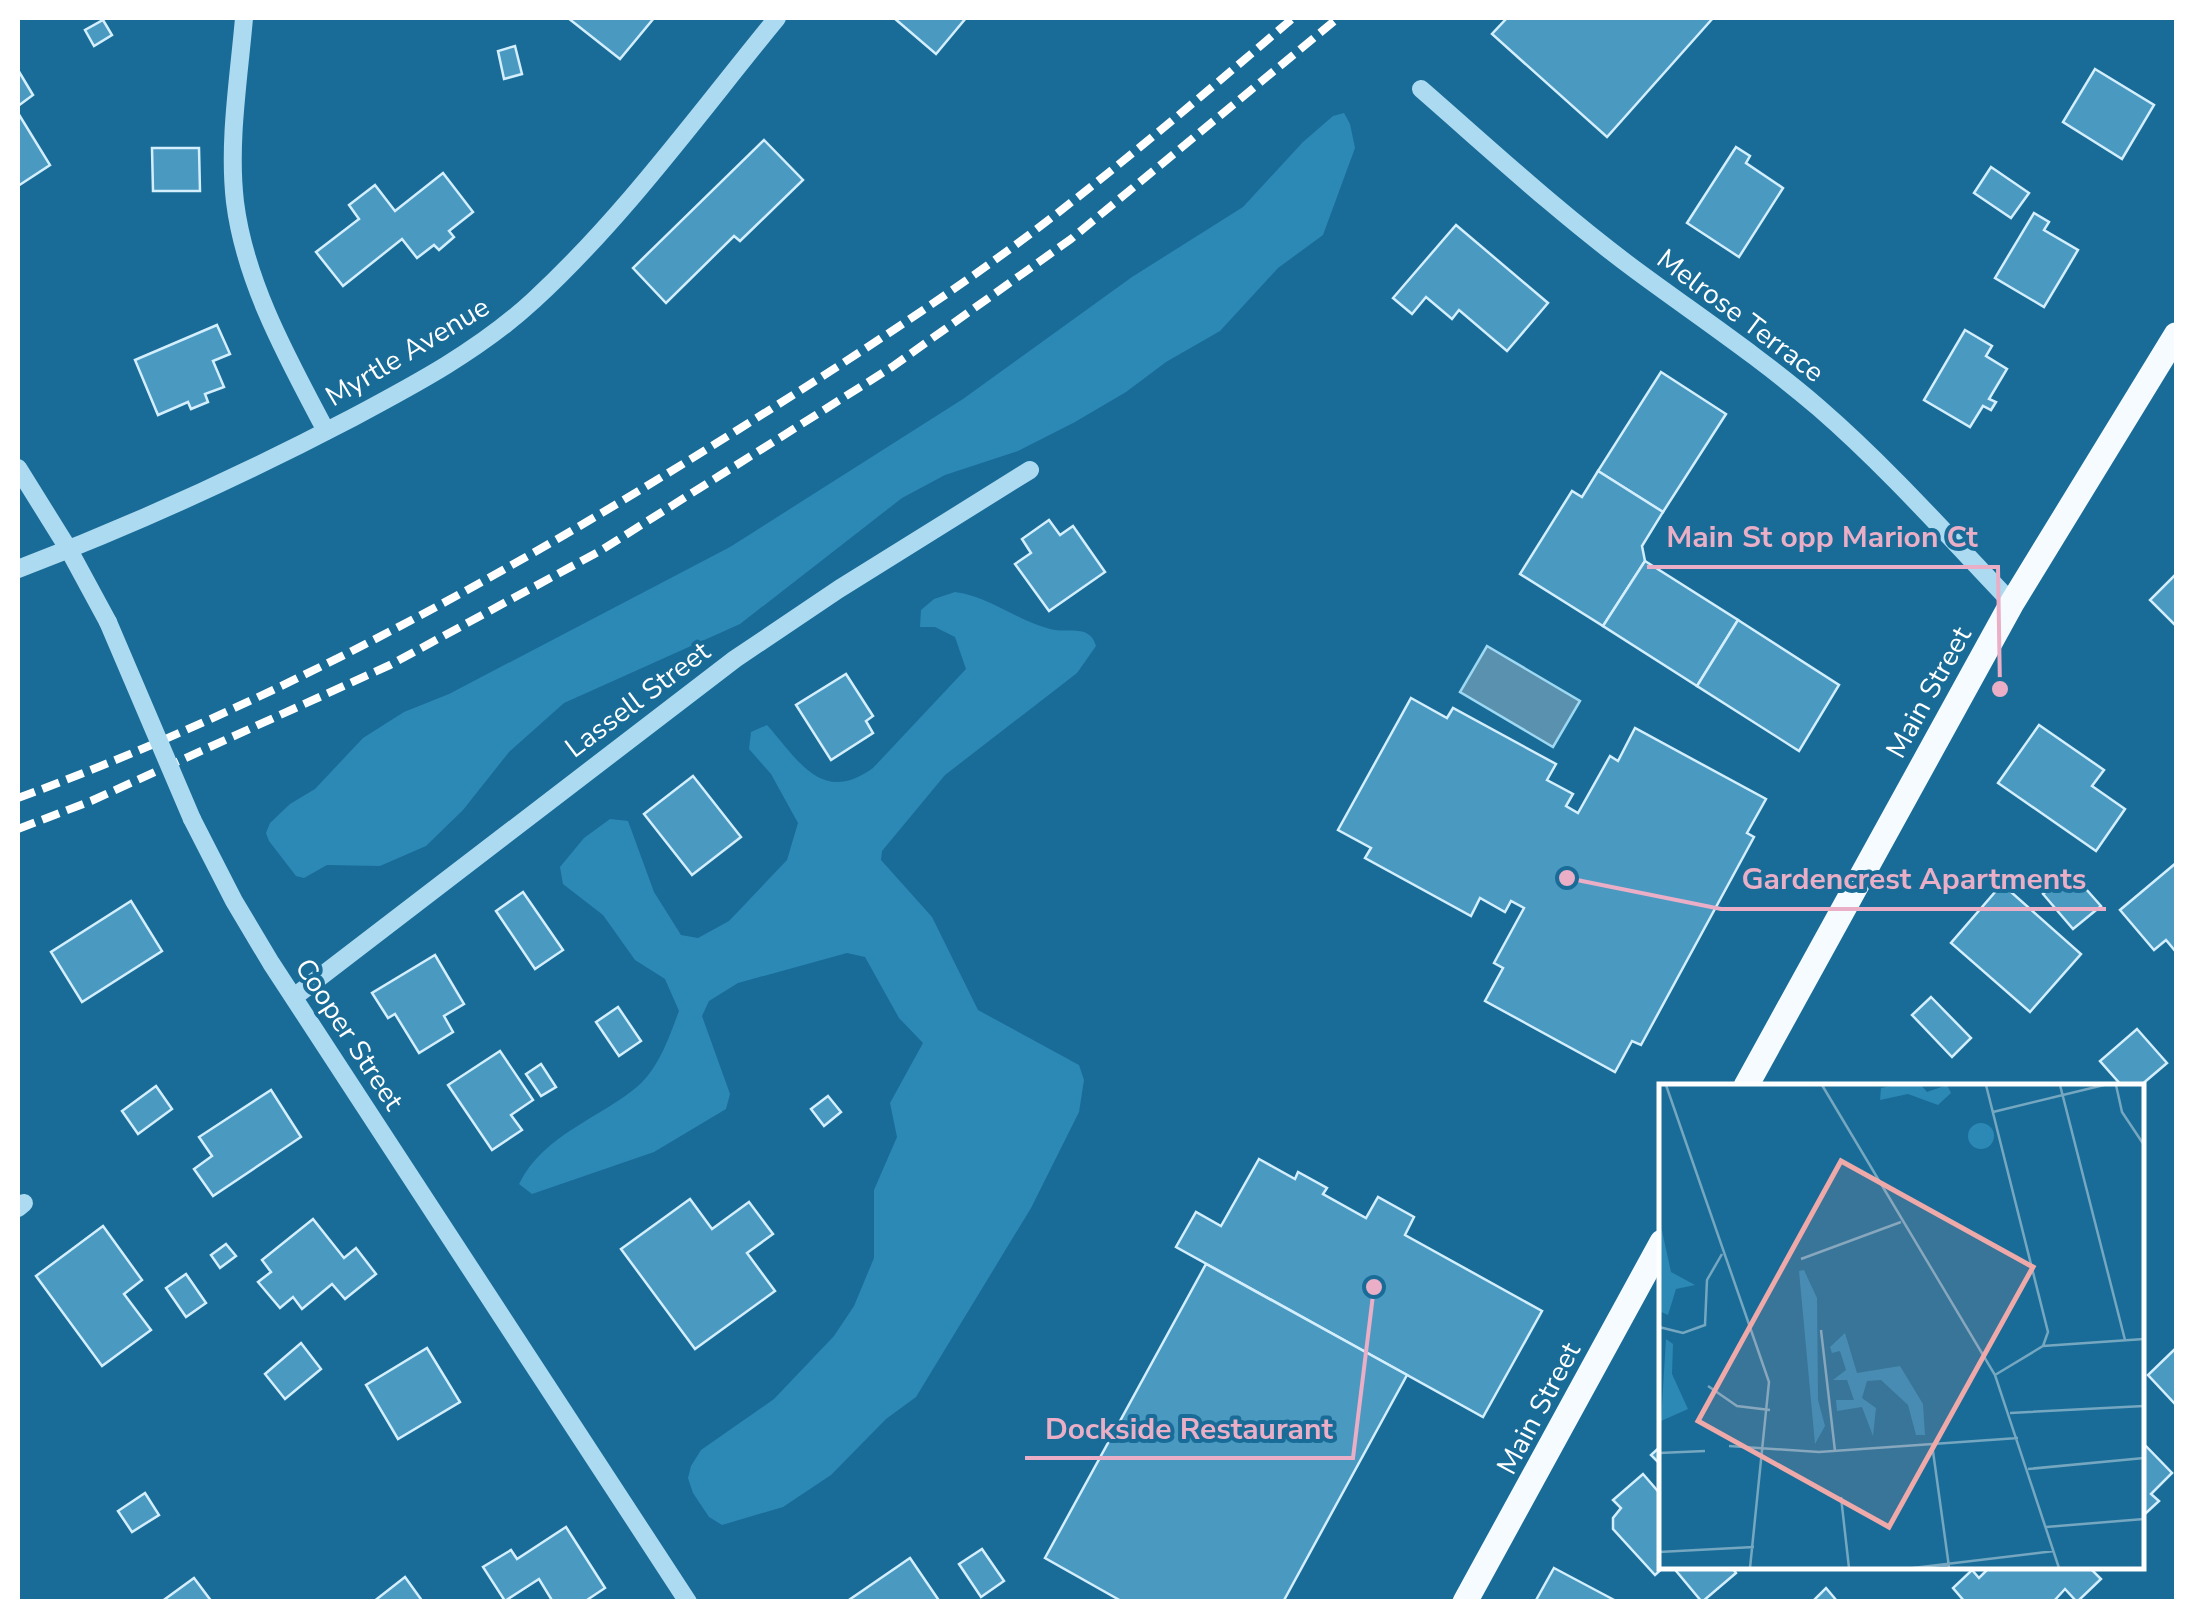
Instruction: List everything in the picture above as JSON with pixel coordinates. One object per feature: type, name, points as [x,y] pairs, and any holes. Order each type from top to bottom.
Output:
[{"type":"main road","name":"Main Street","points":[[1747,1084],[2012,603],[2176,335]]},
{"type":"main road","name":"Main Street","points":[[1465,1602],[1659,1247]]},
{"type":"street","points":[[244,18],[234,146],[239,224],[266,308],[326,431]]},
{"type":"street","name":"Myrtle Avenue","points":[[18,569],[68,550],[326,431],[418,383],[472,349],[534,300],[630,198],[776,18]]},
{"type":"street","name":"Melrose Terrace","points":[[1422,89],[1634,270],[1763,362],[1817,406],[1871,455],[2012,603]]},
{"type":"street","name":"Cooper Street","points":[[18,468],[108,622],[192,818],[234,901],[688,1602]]},
{"type":"street","name":"Lassell Street","points":[[294,997],[735,660],[855,578],[1030,470]]},
{"type":"shaded area","points":[[1344,113],[1355,148],[1323,235],[1278,268],[1220,331],[1075,422],[1018,451],[945,475],[902,498],[740,624],[564,703],[509,752],[463,810],[426,846],[380,866],[327,865],[304,878],[296,876],[269,841],[266,833],[270,823],[290,804],[315,789],[363,738],[404,712],[449,694],[730,547],[963,399],[1132,277],[1243,207],[1303,142],[1333,116]]},
{"type":"shaded area","points":[[955,592],[1050,629],[1089,634],[1096,646],[1077,673],[945,775],[882,851],[881,860],[932,917],[978,1010],[1079,1065],[1084,1080],[1079,1112],[1031,1208],[916,1397],[886,1419],[831,1475],[783,1507],[722,1525],[709,1517],[693,1493],[688,1478],[691,1466],[701,1450],[774,1399],[834,1336],[854,1306],[874,1258],[874,1190],[897,1137],[890,1103],[923,1043],[899,1018],[865,957],[847,953],[738,983],[709,1001],[702,1016],[730,1094],[726,1109],[654,1152],[532,1194],[519,1184],[530,1167],[557,1140],[623,1098],[646,1078],[663,1051],[679,1011],[665,979],[635,960],[603,915],[563,884],[560,867],[584,838],[610,819],[628,821],[654,892],[681,935],[698,938],[729,921],[787,860],[798,823],[771,774],[749,749],[751,732],[767,725],[801,764],[825,780],[855,778],[873,768],[966,669],[955,637],[935,627],[920,627],[921,610],[934,599]]},
{"type":"shaded area","points":[[1487,646],[1580,701],[1553,747],[1460,692]]},
{"type":"building","points":[[568,18],[654,18],[620,59]]},
{"type":"building","points":[[894,18],[966,18],[936,54]]},
{"type":"building","points":[[1507,18],[1713,18],[1607,137],[1492,34]]},
{"type":"building","points":[[103,20],[112,35],[94,46],[85,30]]},
{"type":"building","points":[[515,46],[522,74],[504,79],[498,51]]},
{"type":"building","points":[[2095,69],[2154,105],[2122,159],[2063,122]]},
{"type":"building","points":[[18,70],[33,95],[18,106]]},
{"type":"building","points":[[18,113],[50,165],[18,186]]},
{"type":"building","points":[[764,140],[803,180],[740,241],[734,236],[666,303],[633,268]]},
{"type":"building","points":[[1736,147],[1750,156],[1746,163],[1783,188],[1739,257],[1687,223]]},
{"type":"building","points":[[152,148],[199,148],[200,191],[153,191]]},
{"type":"building","points":[[1991,167],[2029,193],[2011,218],[1974,193]]},
{"type":"building","points":[[443,173],[473,212],[449,231],[454,237],[439,250],[434,245],[417,258],[402,239],[343,286],[316,252],[359,219],[349,205],[375,185],[395,211]]},
{"type":"building","points":[[2034,213],[2049,222],[2044,230],[2078,250],[2044,307],[1995,278]]},
{"type":"building","points":[[1456,225],[1548,303],[1507,351],[1459,310],[1452,319],[1426,297],[1412,314],[1393,298]]},
{"type":"building","points":[[217,325],[230,354],[213,361],[224,387],[205,394],[208,402],[191,409],[188,402],[158,415],[135,360]]},
{"type":"building","points":[[1965,330],[1992,346],[1986,356],[2007,369],[1989,399],[1996,402],[1991,410],[1983,406],[1970,427],[1924,400]]},
{"type":"building","points":[[1661,372],[1726,414],[1663,512],[1598,471]]},
{"type":"building","points":[[1598,471],[1663,512],[1642,546],[1645,561],[1603,626],[1520,574],[1572,491],[1582,497]]},
{"type":"building","points":[[1049,520],[1060,535],[1073,526],[1105,572],[1049,611],[1015,564],[1031,553],[1022,539]]},
{"type":"building","points":[[1645,561],[1738,620],[1697,686],[1603,626]]},
{"type":"building","points":[[2176,574],[2176,626],[2150,600]]},
{"type":"building","points":[[1738,620],[1839,685],[1799,751],[1697,686]]},
{"type":"building","points":[[846,674],[873,716],[866,721],[873,733],[831,760],[796,705]]},
{"type":"building","points":[[1411,698],[1447,718],[1453,708],[1556,764],[1547,780],[1573,794],[1566,806],[1578,813],[1610,756],[1618,761],[1635,728],[1766,799],[1747,833],[1754,837],[1641,1045],[1632,1041],[1615,1072],[1485,1001],[1503,968],[1494,963],[1524,908],[1511,901],[1505,912],[1480,898],[1471,916],[1365,858],[1371,848],[1338,830]]},
{"type":"building","points":[[2039,725],[2104,770],[2092,786],[2125,809],[2096,851],[1998,783]]},
{"type":"building","points":[[693,776],[741,837],[692,875],[644,814]]},
{"type":"building","points":[[2176,863],[2176,952],[2166,940],[2154,950],[2120,910]]},
{"type":"building","points":[[2070,871],[2101,906],[2073,929],[2043,894]]},
{"type":"building","points":[[2002,884],[2081,954],[2030,1012],[1951,943]]},
{"type":"building","points":[[523,892],[563,950],[535,969],[496,911]]},
{"type":"building","points":[[131,901],[162,951],[82,1002],[51,952]]},
{"type":"building","points":[[435,955],[464,1004],[444,1016],[453,1032],[419,1053],[395,1014],[388,1018],[372,993]]},
{"type":"building","points":[[1931,997],[1971,1038],[1952,1057],[1912,1015]]},
{"type":"building","points":[[618,1007],[641,1041],[619,1056],[596,1022]]},
{"type":"building","points":[[2137,1029],[2167,1063],[2142,1084],[2120,1084],[2100,1061]]},
{"type":"building","points":[[500,1051],[533,1100],[511,1115],[522,1130],[492,1150],[448,1085]]},
{"type":"building","points":[[541,1064],[556,1087],[541,1096],[526,1074]]},
{"type":"building","points":[[156,1086],[172,1109],[138,1134],[122,1111]]},
{"type":"building","points":[[271,1090],[301,1137],[213,1196],[194,1169],[212,1156],[199,1137]]},
{"type":"building","points":[[828,1096],[841,1112],[824,1126],[811,1109]]},
{"type":"building","points":[[1259,1159],[1295,1179],[1298,1172],[1327,1188],[1323,1194],[1366,1218],[1378,1197],[1414,1217],[1405,1235],[1542,1311],[1483,1417],[1176,1247],[1196,1212],[1221,1226]]},
{"type":"building","points":[[690,1199],[712,1229],[749,1202],[773,1234],[747,1253],[775,1291],[695,1349],[621,1249]]},
{"type":"building","points":[[313,1219],[344,1258],[356,1248],[376,1274],[345,1299],[332,1284],[302,1309],[293,1297],[280,1308],[258,1282],[271,1272],[262,1260]]},
{"type":"building","points":[[103,1226],[142,1280],[124,1294],[151,1330],[102,1366],[36,1276]]},
{"type":"building","points":[[226,1244],[236,1256],[220,1268],[211,1255]]},
{"type":"building","points":[[1206,1264],[1407,1375],[1283,1602],[1123,1602],[1045,1558]]},
{"type":"building","points":[[186,1274],[206,1303],[186,1317],[166,1288]]},
{"type":"building","points":[[301,1343],[321,1369],[285,1399],[265,1374]]},
{"type":"building","points":[[427,1348],[460,1402],[398,1439],[366,1385]]},
{"type":"building","points":[[2176,1348],[2176,1405],[2148,1375]]},
{"type":"building","points":[[2144,1444],[2172,1473],[2151,1494],[2159,1501],[2146,1513]]},
{"type":"building","points":[[1643,1474],[1659,1493],[1662,1569],[1655,1575],[1613,1529],[1613,1518],[1621,1508],[1613,1500]]},
{"type":"building","points":[[145,1493],[159,1515],[132,1532],[118,1511]]},
{"type":"building","points":[[566,1527],[605,1588],[584,1602],[553,1602],[539,1579],[505,1601],[483,1567],[511,1550],[517,1559]]},
{"type":"building","points":[[982,1549],[1004,1581],[981,1597],[959,1564]]},
{"type":"building","points":[[910,1558],[940,1602],[846,1602]]},
{"type":"building","points":[[1554,1568],[1618,1602],[1535,1602]]},
{"type":"building","points":[[1674,1569],[1733,1569],[1736,1573],[1702,1602]]},
{"type":"building","points":[[1988,1569],[2091,1569],[2101,1579],[2077,1602],[2065,1589],[2053,1602],[1965,1602],[1953,1588],[1972,1570],[1979,1578]]},
{"type":"building","points":[[405,1577],[423,1602],[373,1602]]},
{"type":"building","points":[[194,1578],[212,1602],[161,1602]]},
{"type":"building","points":[[1826,1588],[1837,1601],[1813,1602],[1813,1601]]},
{"type":"railway","points":[[18,798],[205,722],[296,679],[475,585],[650,484],[858,354],[1016,244],[1145,143],[1293,18]]},
{"type":"railway","points":[[18,829],[91,801],[390,665],[600,551],[892,367],[1071,239],[1338,18]]},
{"type":"place","name":"Main St opp Marion Ct","points":[[2000,689]]},
{"type":"place","name":"Gardencrest Apartments","points":[[1567,878]]},
{"type":"place","name":"Dockside Restaurant","points":[[1374,1287]]}]
